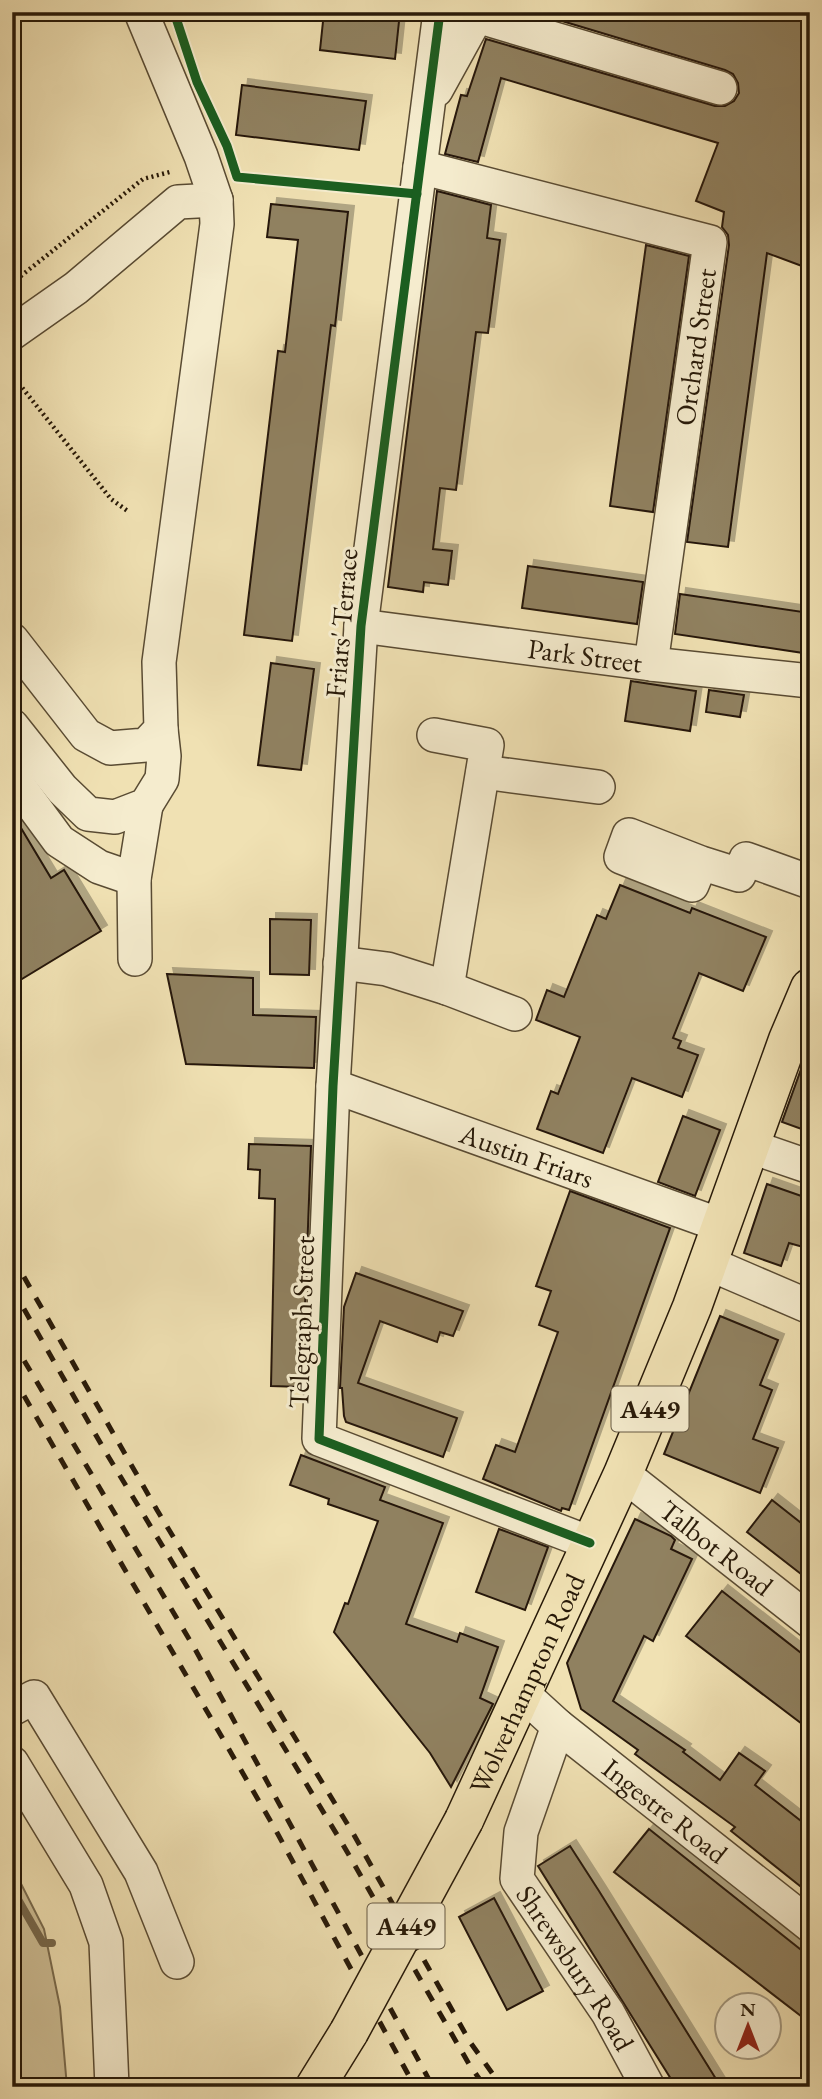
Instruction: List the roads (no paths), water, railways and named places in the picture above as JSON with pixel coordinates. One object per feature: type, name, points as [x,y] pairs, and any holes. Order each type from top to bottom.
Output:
[{"type":"highway","name":"Wolverhampton Road","points":[[315,2087],[349,2032],[464,1820],[623,1474],[710,1264],[749,1146],[810,988]]},
{"type":"street","points":[[135,959],[134,879],[146,805],[162,779],[159,662],[217,225],[216,200],[201,156],[141,12]]},
{"type":"street","name":"Friars' Terrace","points":[[333,1086],[361,626],[440,12]]},
{"type":"street","points":[[428,104],[478,14],[720,88]]},
{"type":"street","name":"Orchard Street","points":[[420,167],[710,242],[651,664]]},
{"type":"street","points":[[16,321],[76,288],[178,202],[216,200]]},
{"type":"street","name":"Park Street","points":[[361,626],[651,664],[810,681]]},
{"type":"street","points":[[12,640],[86,735],[110,748],[146,745],[162,729]]},
{"type":"street","points":[[12,726],[62,789],[88,814],[115,817],[146,805]]},
{"type":"street","points":[[435,735],[487,745],[447,988]]},
{"type":"street","points":[[483,772],[598,787]]},
{"type":"street","points":[[12,777],[59,841],[99,867],[134,879]]},
{"type":"street","points":[[701,863],[739,875],[746,859],[810,882]]},
{"type":"street","points":[[340,963],[387,969],[515,1014]]},
{"type":"street","name":"Austin Friars","points":[[333,1086],[723,1226]]},
{"type":"street","name":"Telegraph Street","points":[[333,1086],[319,1439],[590,1543]]},
{"type":"street","points":[[749,1146],[810,1167]]},
{"type":"street","points":[[710,1264],[810,1307]]},
{"type":"street","name":"Talbot Road","points":[[623,1474],[810,1621]]},
{"type":"street","name":"Ingestre Road","points":[[523,1694],[558,1726],[810,1925]]},
{"type":"street","points":[[12,1709],[34,1697],[141,1872],[177,1962]]},
{"type":"street","name":"Shrewsbury Road","points":[[558,1726],[521,1832],[517,1879],[608,2013],[648,2087]]},
{"type":"street","points":[[12,1762],[86,1885],[106,1942],[112,2087]]},
{"type":"waterway","points":[[12,1889],[43,1943],[52,1943]]},
{"type":"railway","points":[[12,1256],[157,1510],[354,1835],[470,2042],[502,2087]]},
{"type":"railway","points":[[12,1288],[105,1451],[342,1843],[469,2064],[485,2087]]},
{"type":"railway","points":[[12,1340],[195,1649],[433,2087]]},
{"type":"railway","points":[[12,1375],[274,1827],[415,2087]]}]
